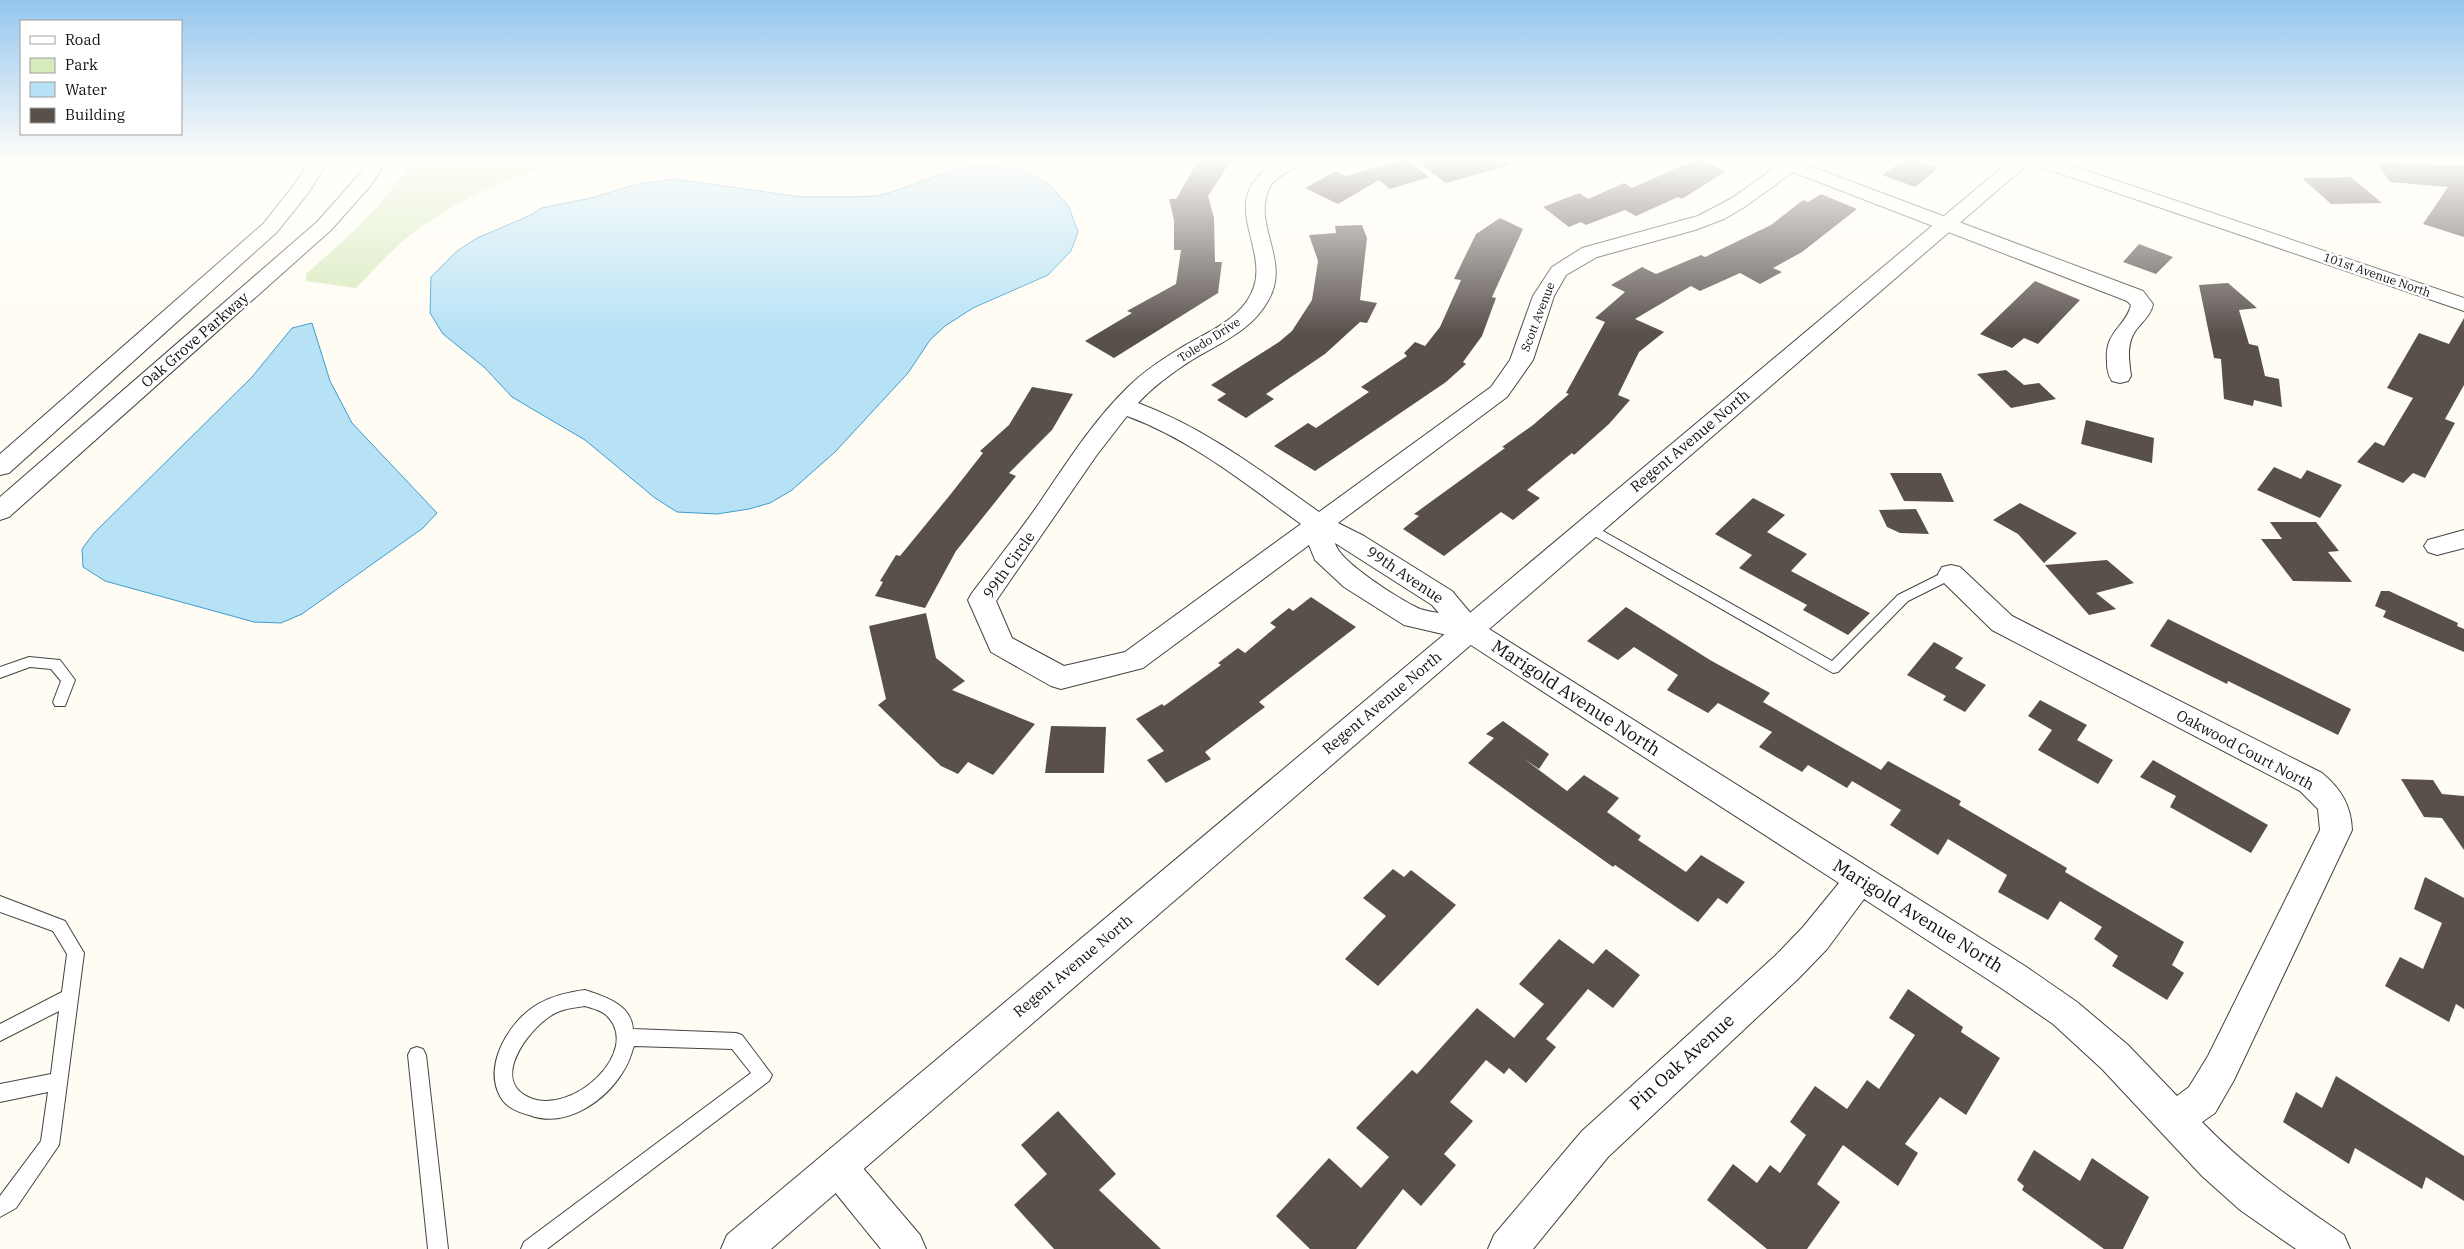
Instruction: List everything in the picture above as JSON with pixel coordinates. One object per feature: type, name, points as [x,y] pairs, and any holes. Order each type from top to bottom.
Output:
[{"type":"street","points":[[0,466],[270,228],[279,217]]},
{"type":"street","name":"Oak Grove Parkway","points":[[0,511],[332,217]]},
{"type":"street","name":"Toledo Drive","points":[[1124,406],[1148,380],[1185,355],[1232,328],[1246,316],[1258,301],[1265,288],[1268,274],[1255,217]]},
{"type":"street","name":"Scott Avenue","points":[[1318,524],[1499,392],[1517,369],[1554,277],[1567,264],[1589,252],[1665,234],[1711,217]]},
{"type":"street","points":[[1928,217],[2135,296],[2142,304],[2141,312],[2125,330],[2116,346],[2120,376]]},
{"type":"street","name":"Regent Avenue North","points":[[742,1249],[1954,217]]},
{"type":"street","name":"101st Avenue North","points":[[2206,217],[2464,305]]},
{"type":"street","points":[[1124,406],[1156,418],[1218,452],[1318,524]]},
{"type":"street","name":"99th Circle","points":[[1124,406],[1092,444],[982,600],[1001,646],[1061,678],[1133,661],[1318,524]]},
{"type":"street","name":"99th Avenue","points":[[1318,524],[1324,554],[1353,580],[1414,618],[1468,630]]},
{"type":"street","points":[[2437,546],[2464,539]]},
{"type":"street","name":"Oakwood Court North","points":[[1951,574],[2002,622],[2311,782],[2330,798],[2336,815],[2336,830],[2315,874],[2221,1068],[2202,1100],[2175,1119]]},
{"type":"street","name":"Marigold Avenue North","points":[[1468,630],[2013,977],[2065,1013],[2115,1056],[2215,1164],[2310,1237],[2330,1249]]},
{"type":"street","name":"Pin Oak Avenue","points":[[1508,1249],[1594,1144],[1786,968],[1815,938],[1860,880]]},
{"type":"street","points":[[838,1167],[906,1249]]},
{"type":"lane","points":[[1589,527],[1833,668],[1903,598],[1951,574]]},
{"type":"lane","points":[[0,673],[30,662],[55,664],[68,680],[60,702]]},
{"type":"lane","points":[[0,1207],[10,1201],[50,1145],[76,952],[59,926],[3,909]]},
{"type":"lane","points":[[0,1033],[70,997]]},
{"type":"lane","points":[[585,998],[602,1001],[616,1009],[624,1021],[627,1037],[624,1054],[614,1072],[600,1088],[582,1100],[562,1109],[542,1110],[523,1106],[510,1095],[503,1079],[504,1060],[512,1042],[532,1019],[544,1010],[565,1001],[585,998]]},
{"type":"lane","points":[[531,1249],[763,1075],[736,1041],[627,1037]]},
{"type":"lane","points":[[417,1055],[438,1249]]},
{"type":"lane","points":[[0,1093],[59,1081]]},
{"type":"green space","points":[[367,217],[436,217],[402,242],[356,288],[306,281],[306,274]]},
{"type":"water","points":[[526,217],[1073,217],[1078,232],[1071,251],[1048,275],[973,308],[945,326],[930,340],[908,373],[835,452],[792,490],[770,503],[749,509],[717,514],[677,512],[655,498],[585,440],[512,397],[484,367],[443,334],[430,313],[431,277],[457,251],[477,238]]},
{"type":"water","points":[[312,323],[330,381],[352,423],[437,513],[423,528],[302,614],[281,623],[254,622],[105,581],[83,567],[82,549],[94,533],[252,377],[292,328]]},
{"type":"building","points":[[1173,217],[1214,217],[1215,262],[1222,262],[1218,293],[1114,358],[1085,341],[1132,313],[1127,311],[1176,284],[1181,250],[1174,250]]},
{"type":"building","points":[[1556,217],[1606,217],[1586,225],[1581,222],[1569,227]]},
{"type":"building","points":[[1781,217],[1846,217],[1802,252],[1773,268],[1782,272],[1760,284],[1740,273],[1700,291],[1691,286],[1635,319],[1664,332],[1639,352],[1618,395],[1630,400],[1609,424],[1574,455],[1572,453],[1527,490],[1540,498],[1513,520],[1501,512],[1444,556],[1403,529],[1419,516],[1414,514],[1505,448],[1502,447],[1533,425],[1569,394],[1566,393],[1605,322],[1595,318],[1625,292],[1611,285],[1642,267],[1656,274],[1701,255],[1705,257],[1771,225]]},
{"type":"building","points":[[2428,217],[2464,217],[2464,237],[2423,224]]},
{"type":"building","points":[[1500,218],[1523,229],[1492,297],[1496,298],[1482,336],[1463,362],[1466,364],[1446,382],[1315,471],[1274,446],[1308,423],[1316,428],[1369,392],[1361,387],[1407,356],[1404,353],[1415,342],[1425,346],[1440,327],[1461,280],[1454,279],[1476,234]]},
{"type":"building","points":[[1362,225],[1367,238],[1360,300],[1377,303],[1367,323],[1360,322],[1325,354],[1266,394],[1274,399],[1246,418],[1217,400],[1226,394],[1211,385],[1279,342],[1292,331],[1312,300],[1318,261],[1309,235],[1336,233],[1335,226]]},
{"type":"building","points":[[2139,244],[2173,257],[2156,274],[2123,262]]},
{"type":"building","points":[[2035,281],[2080,300],[2038,344],[2024,338],[2012,348],[1980,334]]},
{"type":"building","points":[[2228,283],[2257,308],[2239,310],[2249,344],[2258,346],[2265,376],[2279,379],[2282,407],[2254,400],[2253,406],[2224,399],[2221,359],[2214,358],[2199,285]]},
{"type":"building","points":[[2464,318],[2464,385],[2445,419],[2455,423],[2425,478],[2413,473],[2403,483],[2357,462],[2375,442],[2384,446],[2413,398],[2387,388],[2419,333],[2449,344]]},
{"type":"building","points":[[2006,370],[2024,385],[2039,383],[2056,399],[2011,408],[1977,374]]},
{"type":"building","points":[[1032,387],[1073,394],[1052,430],[1009,473],[1016,476],[956,551],[925,608],[875,596],[883,582],[880,581],[896,555],[900,556],[950,495],[983,453],[980,451],[1009,425]]},
{"type":"building","points":[[2086,420],[2154,438],[2152,463],[2081,444]]},
{"type":"building","points":[[2274,467],[2301,479],[2307,470],[2342,485],[2320,518],[2257,490]]},
{"type":"building","points":[[1890,473],[1941,473],[1954,502],[1904,501]]},
{"type":"building","points":[[1753,498],[1785,515],[1767,532],[1807,554],[1791,571],[1870,613],[1848,635],[1803,610],[1807,605],[1739,568],[1752,555],[1715,534]]},
{"type":"building","points":[[2020,503],[2077,533],[2044,563],[2018,534],[1993,520]]},
{"type":"building","points":[[1916,509],[1929,534],[1900,533],[1887,527],[1879,510]]},
{"type":"building","points":[[2270,522],[2316,522],[2339,551],[2328,552],[2352,582],[2293,581],[2261,539],[2282,539]]},
{"type":"building","points":[[2107,560],[2134,583],[2096,593],[2116,609],[2089,615],[2045,565]]},
{"type":"building","points":[[2381,591],[2389,591],[2458,623],[2457,626],[2464,629],[2464,652],[2383,617],[2386,611],[2375,606]]},
{"type":"building","points":[[1311,597],[1356,627],[1259,702],[1265,707],[1205,752],[1211,759],[1166,783],[1147,760],[1164,751],[1136,719],[1162,704],[1164,706],[1221,665],[1218,663],[1238,648],[1245,653],[1276,627],[1270,623],[1289,608],[1293,611]]},
{"type":"building","points":[[1626,607],[1710,660],[1770,693],[1763,702],[1881,770],[1888,761],[1961,801],[1959,805],[2067,868],[2065,872],[2184,942],[2172,965],[2184,973],[2167,1000],[2112,966],[2118,956],[2094,939],[2102,927],[2060,901],[2048,920],[1998,892],[2007,875],[1948,839],[1938,855],[1890,825],[1901,810],[1852,781],[1847,788],[1808,765],[1802,772],[1759,747],[1772,732],[1718,703],[1708,713],[1667,690],[1678,675],[1634,647],[1618,660],[1587,641]]},
{"type":"building","points":[[926,613],[936,658],[965,681],[952,690],[1035,724],[993,775],[968,762],[958,774],[941,766],[878,705],[886,699],[869,626]]},
{"type":"building","points":[[2168,619],[2351,709],[2338,735],[2228,681],[2227,684],[2150,646]]},
{"type":"building","points":[[1934,642],[1963,658],[1955,668],[1986,685],[1965,712],[1943,700],[1946,696],[1907,675]]},
{"type":"building","points":[[2040,700],[2087,725],[2077,740],[2113,760],[2098,784],[2038,750],[2052,730],[2028,716]]},
{"type":"building","points":[[1503,721],[1549,754],[1539,769],[1523,758],[1567,791],[1584,775],[1619,798],[1607,812],[1641,836],[1638,840],[1686,872],[1701,855],[1745,882],[1727,904],[1718,898],[1698,922],[1615,865],[1613,867],[1468,763],[1494,738],[1486,734]]},
{"type":"building","points":[[1051,726],[1106,727],[1104,773],[1045,773]]},
{"type":"building","points":[[2153,760],[2268,825],[2251,853],[2170,807],[2176,796],[2140,777]]},
{"type":"building","points":[[2401,779],[2433,780],[2442,794],[2464,796],[2464,850],[2442,818],[2424,817]]},
{"type":"building","points":[[1393,869],[1404,877],[1411,870],[1456,905],[1378,986],[1345,959],[1386,916],[1363,898]]},
{"type":"building","points":[[2425,877],[2464,898],[2464,1009],[2456,1004],[2449,1022],[2385,986],[2400,957],[2423,969],[2442,923],[2414,909]]},
{"type":"building","points":[[1559,939],[1593,964],[1606,949],[1640,975],[1613,1008],[1588,989],[1546,1039],[1556,1047],[1526,1083],[1509,1068],[1504,1074],[1486,1060],[1450,1102],[1473,1121],[1444,1154],[1456,1165],[1421,1206],[1403,1189],[1356,1249],[1310,1249],[1276,1216],[1329,1158],[1361,1188],[1389,1157],[1356,1128],[1412,1070],[1417,1074],[1477,1008],[1514,1038],[1544,1004],[1519,984]]},
{"type":"building","points":[[1908,989],[1963,1027],[1961,1032],[2000,1058],[1966,1115],[1940,1097],[1905,1144],[1918,1153],[1898,1186],[1843,1145],[1817,1184],[1840,1202],[1807,1249],[1767,1249],[1707,1200],[1733,1164],[1757,1183],[1770,1165],[1780,1173],[1806,1135],[1790,1122],[1815,1086],[1847,1109],[1867,1080],[1879,1089],[1915,1035],[1889,1018]]},
{"type":"building","points":[[2336,1076],[2464,1156],[2464,1201],[2426,1177],[2422,1189],[2355,1148],[2349,1164],[2283,1122],[2296,1092],[2322,1108]]},
{"type":"building","points":[[1058,1111],[1116,1174],[1099,1190],[1161,1249],[1054,1249],[1014,1205],[1047,1174],[1021,1145]]},
{"type":"building","points":[[2034,1150],[2080,1181],[2092,1158],[2149,1197],[2123,1249],[2104,1249],[2022,1190],[2024,1186],[2017,1180]]}]
